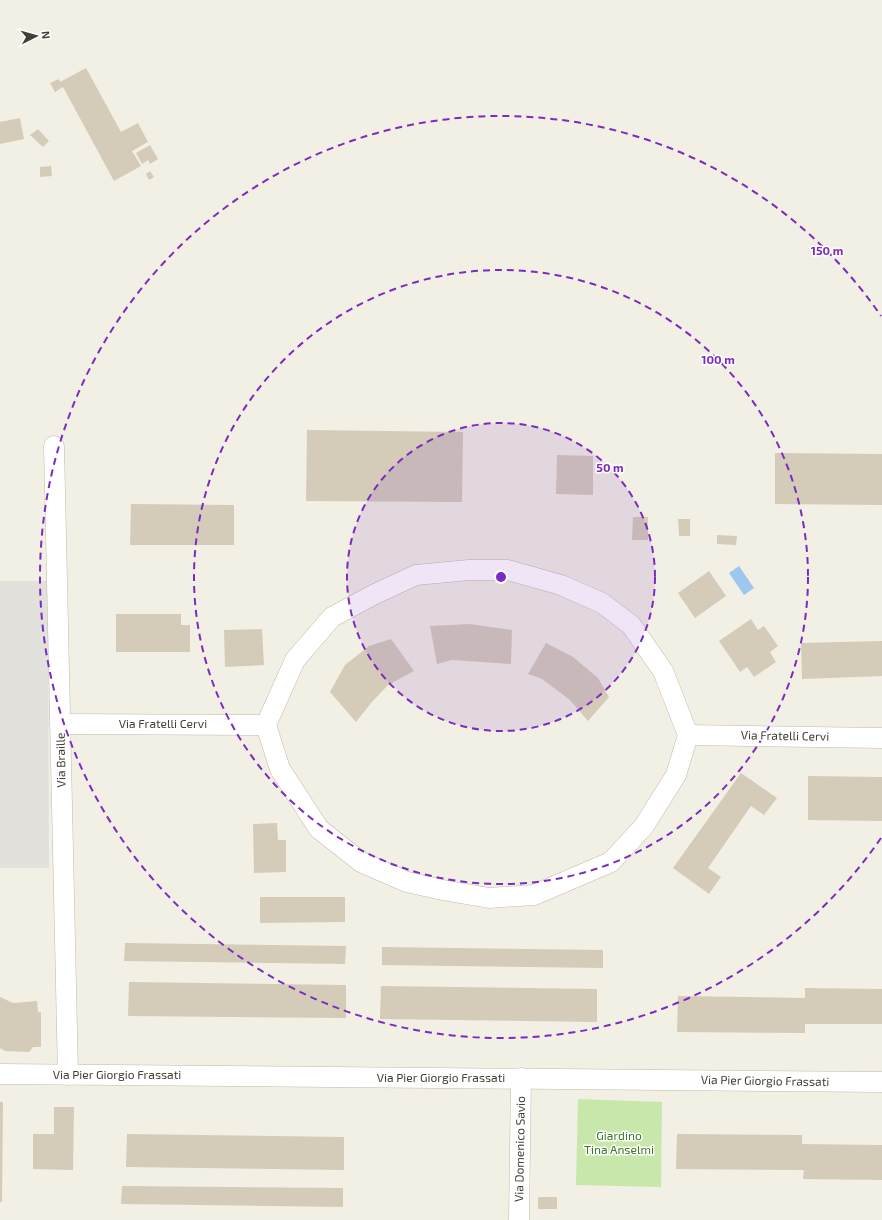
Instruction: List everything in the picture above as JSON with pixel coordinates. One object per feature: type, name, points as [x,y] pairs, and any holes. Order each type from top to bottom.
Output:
[{"type":"street","name":"Via Braille","points":[[54,446],[68,1075]]},
{"type":"street","points":[[469,570],[508,570],[561,585],[602,603],[631,625],[663,671],[688,735],[676,775],[644,826],[611,862],[534,895],[489,898],[407,882],[362,862],[319,829],[280,769],[266,725],[295,660],[332,617],[374,594],[416,575],[469,570]]},
{"type":"street","name":"Via Fratelli Cervi","points":[[60,724],[266,725]]},
{"type":"street","name":"Via Fratelli Cervi","points":[[688,735],[882,738]]},
{"type":"street","name":"Via Pier Giorgio Frassati","points":[[0,1074],[882,1082]]},
{"type":"street","name":"Via Domenico Savio","points":[[519,1220],[521,1078]]},
{"type":"green space","name":"Giardino Tina Anselmi","points":[[578,1099],[662,1102],[661,1187],[576,1185]]},
{"type":"shaded area","points":[[0,581],[48,581],[49,868],[0,868]]},
{"type":"water","points":[[739,566],[754,588],[744,595],[729,573]]},
{"type":"building","points":[[86,68],[121,132],[138,123],[148,142],[132,151],[141,166],[114,181],[63,87],[55,92],[50,83],[59,79],[60,82]]},
{"type":"building","points":[[20,118],[24,139],[0,144],[0,122]]},
{"type":"building","points":[[38,129],[49,141],[43,147],[30,135]]},
{"type":"building","points":[[150,145],[158,159],[150,164],[148,160],[142,164],[136,153]]},
{"type":"building","points":[[51,166],[52,176],[40,177],[40,167]]},
{"type":"building","points":[[150,171],[154,177],[149,180],[146,174]]},
{"type":"building","points":[[307,430],[463,432],[462,502],[306,501]]},
{"type":"building","points":[[775,453],[882,454],[882,505],[775,504]]},
{"type":"building","points":[[557,455],[593,456],[593,495],[556,494]]},
{"type":"building","points":[[131,504],[234,505],[234,545],[130,545]]},
{"type":"building","points":[[633,517],[648,517],[648,540],[632,540]]},
{"type":"building","points":[[678,519],[690,519],[690,536],[679,536]]},
{"type":"building","points":[[717,535],[737,536],[736,545],[717,544]]},
{"type":"building","points":[[709,571],[726,596],[695,618],[678,593]]},
{"type":"building","points":[[116,614],[181,614],[181,625],[190,625],[190,652],[116,652]]},
{"type":"building","points":[[751,619],[758,630],[764,626],[778,646],[770,652],[776,662],[754,677],[747,667],[740,672],[719,641]]},
{"type":"building","points":[[470,624],[512,630],[511,664],[452,660],[437,664],[430,626]]},
{"type":"building","points":[[262,629],[264,665],[225,667],[224,630]]},
{"type":"building","points":[[391,639],[414,671],[388,685],[356,722],[330,692],[345,665],[369,646]]},
{"type":"building","points":[[882,641],[882,676],[802,679],[801,643]]},
{"type":"building","points":[[546,643],[573,657],[598,678],[609,697],[588,721],[570,700],[542,679],[528,674]]},
{"type":"building","points":[[741,773],[777,798],[764,815],[751,806],[708,868],[721,877],[709,894],[673,868]]},
{"type":"building","points":[[808,776],[882,777],[882,821],[808,820]]},
{"type":"building","points":[[277,823],[278,840],[286,840],[286,872],[254,873],[253,824]]},
{"type":"building","points":[[260,897],[345,897],[345,922],[260,923]]},
{"type":"building","points":[[125,943],[346,946],[345,964],[124,961]]},
{"type":"building","points":[[382,947],[603,950],[603,968],[382,965]]},
{"type":"building","points":[[129,982],[346,985],[346,1018],[128,1016]]},
{"type":"building","points":[[381,986],[597,989],[597,1022],[380,1019]]},
{"type":"building","points":[[805,988],[882,989],[882,1024],[805,1024],[805,1033],[677,1032],[678,996],[805,998]]},
{"type":"building","points":[[0,997],[13,1003],[37,1001],[38,1012],[41,1012],[41,1047],[33,1047],[29,1052],[5,1051],[0,1048]]},
{"type":"building","points":[[0,1102],[3,1102],[2,1202],[0,1202]]},
{"type":"building","points":[[54,1107],[74,1107],[73,1170],[33,1169],[33,1134],[54,1134]]},
{"type":"building","points":[[127,1134],[344,1137],[344,1170],[126,1167]]},
{"type":"building","points":[[677,1134],[802,1135],[802,1144],[882,1145],[882,1180],[803,1179],[804,1170],[676,1169]]},
{"type":"building","points":[[122,1186],[343,1188],[343,1207],[121,1204]]},
{"type":"building","points":[[538,1197],[557,1197],[557,1209],[538,1209]]}]
